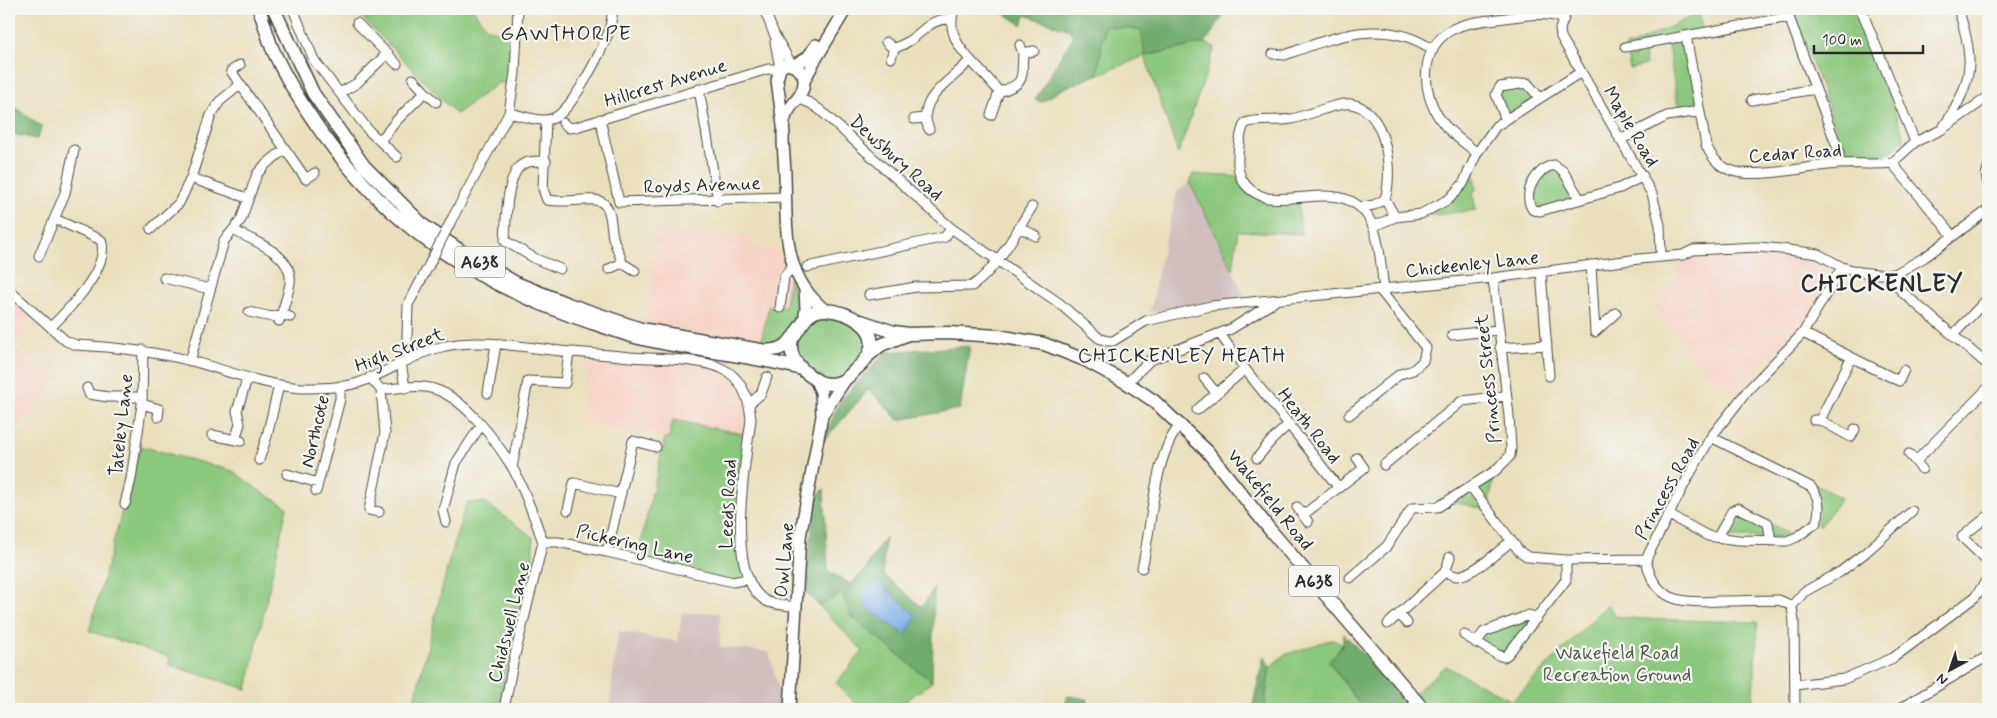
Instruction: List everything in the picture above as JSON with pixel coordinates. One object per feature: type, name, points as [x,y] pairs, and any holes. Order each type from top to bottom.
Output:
[{"type":"highway","name":"A638","points":[[259,9],[273,49],[301,104],[338,154],[379,200],[416,234],[454,260],[510,292],[562,313],[634,337],[699,351],[772,361],[802,369]]},
{"type":"highway","name":"A638","points":[[274,9],[313,93],[364,166],[424,226],[461,251],[516,283],[568,304],[641,329],[766,351],[777,350],[786,345],[804,320]]},
{"type":"highway","name":"A638","points":[[825,310],[894,332],[998,336],[1044,344],[1085,360],[1127,383],[1154,401],[1181,424]]},
{"type":"highway","points":[[804,320],[814,313],[825,310]]},
{"type":"highway","points":[[858,320],[867,329],[870,336],[869,354]]},
{"type":"highway","name":"A638","points":[[845,380],[869,354],[881,345],[908,334]]},
{"type":"highway","name":"A638","points":[[792,338],[791,352],[796,364],[816,381]]},
{"type":"highway","points":[[816,381],[830,384],[845,380]]},
{"type":"highway","name":"Wakefield Road","points":[[1181,424],[1207,450],[1272,531],[1423,709]]},
{"type":"main road","points":[[793,65],[808,57],[844,9]]},
{"type":"main road","points":[[825,310],[805,290],[793,265],[786,233],[784,121],[803,90],[804,82],[844,9]]},
{"type":"main road","points":[[784,133],[777,80],[779,69],[788,64],[793,65],[801,71],[804,82]]},
{"type":"main road","points":[[780,94],[790,100],[796,99]]},
{"type":"main road","points":[[804,320],[806,309],[805,290]]},
{"type":"main road","name":"Owl Lane","points":[[822,416],[845,380]]},
{"type":"main road","name":"Owl Lane","points":[[790,709],[800,537],[822,416],[822,398],[816,381]]},
{"type":"street","points":[[293,9],[314,60],[369,131],[397,157]]},
{"type":"street","points":[[405,388],[408,305],[509,113],[516,73],[518,9]]},
{"type":"street","points":[[509,113],[546,120],[560,114],[577,92],[602,47],[609,30],[614,9]]},
{"type":"street","points":[[764,9],[774,34],[793,65]]},
{"type":"street","points":[[954,9],[951,28],[956,41],[970,60],[999,92]]},
{"type":"street","points":[[1476,153],[1449,131],[1437,116],[1429,99],[1425,77],[1427,64],[1433,50],[1451,30],[1468,24],[1546,13],[1562,18],[1567,9]]},
{"type":"street","points":[[1861,9],[1915,142]]},
{"type":"street","points":[[1941,130],[1957,106],[1966,87],[1970,65],[1968,43],[1958,9]]},
{"type":"street","points":[[1625,47],[1686,36],[1787,13],[1839,152],[1839,164]]},
{"type":"street","points":[[891,58],[894,49],[909,42],[934,21],[943,18],[951,19]]},
{"type":"street","name":"Maple Road","points":[[1562,18],[1560,28],[1562,37],[1652,194],[1660,225],[1661,256]]},
{"type":"street","points":[[357,23],[398,64]]},
{"type":"street","points":[[1273,54],[1285,55],[1351,34],[1376,31],[1397,34],[1416,40],[1433,50]]},
{"type":"street","points":[[774,34],[779,69]]},
{"type":"street","name":"Cedar Road","points":[[1686,36],[1699,111],[1709,152],[1722,166],[1734,172],[1750,174],[1839,164],[1892,163]]},
{"type":"street","points":[[886,42],[894,49]]},
{"type":"street","points":[[999,92],[1013,88],[1021,79],[1021,49],[1034,52]]},
{"type":"street","points":[[340,93],[357,83],[388,53]]},
{"type":"street","points":[[929,130],[925,118],[928,105],[934,93],[958,74],[970,60]]},
{"type":"street","points":[[240,65],[231,71],[240,85],[306,179],[315,173]]},
{"type":"street","name":"Hillcrest Avenue","points":[[563,123],[569,128],[768,69],[779,69]]},
{"type":"street","points":[[1374,226],[1395,218],[1421,214],[1448,199],[1463,184],[1476,153],[1488,135],[1505,118],[1581,72]]},
{"type":"street","points":[[413,79],[436,102]]},
{"type":"street","name":"Dewsbury Road","points":[[804,82],[808,93],[820,110]]},
{"type":"street","points":[[1505,118],[1496,94],[1500,87],[1527,82],[1539,97]]},
{"type":"street","points":[[151,215],[154,226],[179,203],[191,178],[211,115],[220,101],[240,85]]},
{"type":"street","points":[[699,89],[718,200]]},
{"type":"street","points":[[1752,100],[1815,89]]},
{"type":"street","points":[[380,141],[425,92]]},
{"type":"street","points":[[991,115],[999,92]]},
{"type":"street","points":[[1953,236],[1892,163],[1915,142],[1941,130],[1988,97]]},
{"type":"street","name":"Dewsbury Road","points":[[796,99],[810,103],[820,110],[951,228]]},
{"type":"street","points":[[1349,415],[1400,374],[1413,370],[1423,361],[1426,348],[1382,289],[1374,226],[1369,215],[1362,207],[1348,200],[1328,196],[1276,199],[1267,198],[1251,191],[1241,177],[1236,162],[1242,129],[1245,123],[1257,120],[1288,120],[1349,104],[1362,107],[1372,116],[1380,130],[1386,147],[1389,185],[1385,199],[1395,218]]},
{"type":"street","points":[[1620,140],[1667,116],[1699,111]]},
{"type":"street","points":[[914,119],[925,118]]},
{"type":"street","name":"Royds Avenue","points":[[600,119],[619,202],[786,197]]},
{"type":"street","points":[[546,120],[546,161],[543,189],[547,200],[558,202],[596,200],[602,202],[610,213],[613,239],[622,262],[635,270]]},
{"type":"street","points":[[190,361],[224,241],[240,220],[247,198],[260,170],[285,149]]},
{"type":"street","points":[[39,256],[64,196],[74,150]]},
{"type":"street","points":[[546,161],[527,162],[519,167],[515,175],[506,211],[505,241],[511,246],[560,269]]},
{"type":"street","points":[[1580,199],[1563,171],[1554,165],[1545,168],[1539,173],[1531,188],[1529,201],[1533,210],[1540,211],[1620,188],[1643,176]]},
{"type":"street","points":[[1988,169],[1986,175],[1988,184]]},
{"type":"street","points":[[191,178],[247,198]]},
{"type":"street","points":[[1362,207],[1374,205],[1385,199]]},
{"type":"street","points":[[869,295],[916,287],[972,286],[978,282],[997,260],[1032,207]]},
{"type":"street","points":[[1988,210],[1925,257],[1895,274],[1898,288],[1902,292],[1954,334],[1988,365]]},
{"type":"street","points":[[51,327],[85,290],[104,250],[101,240],[55,219]]},
{"type":"street","points":[[1019,226],[1036,236]]},
{"type":"street","points":[[807,267],[946,237],[951,228],[997,260]]},
{"type":"street","points":[[233,230],[277,254],[284,261],[290,277],[284,317],[272,317],[249,312]]},
{"type":"street","name":"Chickenley Lane","points":[[997,260],[1059,303],[1099,338],[1107,341],[1118,338],[1157,318],[1210,306],[1493,278],[1661,256],[1683,255],[1693,250],[1757,247],[1818,254],[1842,267],[1866,273],[1895,274]]},
{"type":"street","points":[[609,269],[622,262]]},
{"type":"street","points":[[780,308],[784,277],[793,265]]},
{"type":"street","points":[[1591,265],[1596,332],[1616,313]]},
{"type":"street","name":"Princess Road","points":[[1471,487],[1518,551],[1528,557],[1566,560],[1646,560],[1711,437],[1748,390],[1803,333],[1842,267]]},
{"type":"street","points":[[1542,272],[1549,376]]},
{"type":"street","points":[[164,278],[210,289]]},
{"type":"street","name":"Princess Street","points":[[1471,487],[1495,471],[1510,456],[1511,448],[1493,278]]},
{"type":"street","name":"High Street","points":[[9,290],[66,341],[76,345],[143,350],[190,361],[247,379],[279,385],[302,388],[340,386],[359,382],[405,360],[443,347],[456,344],[496,344],[711,365],[723,369],[734,377],[742,386],[750,402]]},
{"type":"street","points":[[1954,334],[1988,298]]},
{"type":"street","points":[[1127,383],[1150,360],[1220,334],[1240,324],[1279,299]]},
{"type":"street","points":[[1246,303],[1248,318]]},
{"type":"street","points":[[1452,335],[1498,330]]},
{"type":"street","points":[[1803,333],[1899,381],[1904,370]]},
{"type":"street","name":"Heath Road","points":[[1220,334],[1338,488]]},
{"type":"street","points":[[488,393],[496,344]]},
{"type":"street","points":[[1500,348],[1547,345]]},
{"type":"street","name":"Tateley Lane","points":[[124,504],[131,479],[142,400],[143,350]]},
{"type":"street","points":[[512,467],[528,381],[564,383],[569,352]]},
{"type":"street","points":[[1851,358],[1817,420],[1851,437],[1855,429]]},
{"type":"street","points":[[1197,410],[1245,369]]},
{"type":"street","points":[[370,377],[380,390],[385,433],[369,510],[380,512]]},
{"type":"street","points":[[750,402],[761,394],[767,377]]},
{"type":"street","points":[[1204,378],[1217,394]]},
{"type":"street","points":[[212,435],[238,440],[240,424],[237,411],[247,379]]},
{"type":"street","points":[[259,460],[279,385]]},
{"type":"street","name":"Northcote","points":[[287,474],[317,487],[340,399],[340,386]]},
{"type":"street","points":[[380,390],[430,388],[442,392],[468,410],[512,467],[529,502],[543,542]]},
{"type":"street","points":[[1909,454],[1919,465],[1988,388]]},
{"type":"street","points":[[87,394],[142,400],[159,409],[158,417]]},
{"type":"street","points":[[1384,466],[1462,401],[1506,396]]},
{"type":"street","name":"Leeds Road","points":[[750,402],[751,419],[740,525],[740,549],[747,579],[758,595],[767,602],[796,607]]},
{"type":"street","points":[[1146,562],[1160,468],[1168,442],[1181,424]]},
{"type":"street","points":[[1257,458],[1289,424]]},
{"type":"street","points":[[446,522],[443,510],[456,463],[481,425]]},
{"type":"street","points":[[1262,435],[1270,442]]},
{"type":"street","points":[[1669,515],[1708,536],[1771,541],[1787,541],[1797,537],[1816,523],[1819,515],[1817,494],[1811,487],[1711,437]]},
{"type":"street","points":[[607,552],[633,441],[656,447]]},
{"type":"street","name":"Heath Road","points":[[1297,507],[1306,518],[1338,488],[1364,468],[1357,458]]},
{"type":"street","points":[[568,510],[574,483],[621,494]]},
{"type":"street","points":[[1350,578],[1387,546],[1412,508],[1438,507],[1471,487]]},
{"type":"street","points":[[1718,537],[1732,511],[1738,508],[1768,523],[1771,541]]},
{"type":"street","points":[[1795,709],[1794,622],[1792,606],[1804,592],[1840,572],[1866,553],[1912,511]]},
{"type":"street","points":[[1988,516],[1962,537],[1988,562]]},
{"type":"street","points":[[1445,572],[1456,576],[1474,569],[1511,541]]},
{"type":"street","name":"Pickering Lane","points":[[543,542],[558,542],[607,552],[732,582],[747,579]]},
{"type":"street","name":"Chidswell Lane","points":[[504,709],[512,663],[543,542]]},
{"type":"street","points":[[1388,624],[1445,572],[1450,557]]},
{"type":"street","points":[[1464,635],[1504,657],[1566,580],[1566,560]]},
{"type":"street","points":[[1646,560],[1652,577],[1660,589],[1666,595],[1682,601],[1779,600],[1792,606]]},
{"type":"street","points":[[1795,685],[1844,679],[1894,658],[1975,597],[1988,578]]},
{"type":"street","points":[[1399,614],[1407,623]]},
{"type":"street","points":[[1476,643],[1484,632],[1529,615],[1536,619]]},
{"type":"street","points":[[1899,709],[1988,656]]},
{"type":"shaded area","points":[[1190,183],[1245,296],[1150,312],[1162,252],[1178,191]]},
{"type":"shaded area","points":[[655,233],[749,236],[749,246],[775,249],[790,275],[801,300],[800,317],[782,340],[775,345],[766,347],[644,322],[649,306]]},
{"type":"shaded area","points":[[1765,256],[1796,258],[1824,266],[1829,278],[1808,316],[1737,391],[1722,382],[1720,385],[1702,375],[1704,366],[1690,357],[1666,318],[1655,307],[1669,289],[1682,262]]},
{"type":"shaded area","points":[[9,290],[33,311],[27,317],[27,329],[13,347],[56,381],[9,439]]},
{"type":"shaded area","points":[[588,353],[723,369],[750,403],[749,435],[673,420],[669,439],[581,422]]},
{"type":"shaded area","points":[[682,613],[720,613],[720,647],[769,652],[782,702],[780,709],[609,709],[618,631],[678,642]]},
{"type":"green space","points":[[354,9],[473,9],[487,29],[511,33],[510,82],[498,83],[456,114]]},
{"type":"green space","points":[[1002,9],[1228,9],[1205,43],[1145,56],[1141,30],[1105,26],[1097,75],[1062,89],[1042,102],[1035,100],[1073,36],[1069,30],[1025,15],[1022,25],[1001,11]]},
{"type":"green space","points":[[1790,9],[1856,9],[1904,136],[1903,141],[1892,151],[1867,159],[1854,159],[1844,152],[1800,28],[1795,22]]},
{"type":"green space","points":[[1699,13],[1703,33],[1686,36],[1699,111],[1679,114],[1667,40],[1643,44],[1646,65],[1630,69],[1625,47]]},
{"type":"green space","points":[[1105,26],[1142,30],[1145,56],[1097,75]]},
{"type":"green space","points":[[1205,43],[1215,47],[1178,154],[1145,56]]},
{"type":"green space","points":[[1527,83],[1539,97],[1505,118],[1496,94],[1500,87]]},
{"type":"green space","points":[[9,103],[42,127],[37,139],[16,135],[9,130]]},
{"type":"green space","points":[[1554,165],[1580,199],[1540,211],[1529,201],[1533,183]]},
{"type":"green space","points":[[1470,171],[1474,172],[1476,190],[1473,193],[1476,210],[1427,216],[1421,214],[1441,204]]},
{"type":"green space","points":[[1193,174],[1241,177],[1258,195],[1298,198],[1301,234],[1238,231],[1233,270],[1190,183]]},
{"type":"green space","points":[[789,278],[800,303],[798,315],[791,326],[771,344],[761,342],[769,306],[785,306]]},
{"type":"green space","points":[[814,313],[855,318],[871,349],[835,384],[796,364],[792,338]]},
{"type":"green space","points":[[970,346],[960,409],[898,420],[869,389],[822,443],[840,401],[886,352]]},
{"type":"green space","points":[[673,420],[749,435],[740,525],[747,579],[733,582],[637,559],[665,438],[669,438]]},
{"type":"green space","points":[[140,446],[233,471],[260,491],[287,507],[247,689],[169,665],[169,657],[89,631],[122,511],[125,510]]},
{"type":"green space","points":[[1495,471],[1488,510],[1448,501]]},
{"type":"green space","points":[[1814,484],[1841,498],[1820,527],[1816,523],[1819,515],[1811,487]]},
{"type":"green space","points":[[824,489],[828,571],[851,584],[866,568],[885,537],[883,574],[922,607],[934,587],[932,682],[851,616],[842,593],[819,606],[804,591],[816,497]]},
{"type":"green space","points":[[484,502],[533,537],[533,569],[515,627],[499,709],[412,709],[449,561],[466,503]]},
{"type":"green space","points":[[1738,508],[1797,537],[1718,537]]},
{"type":"green space","points":[[842,593],[851,616],[932,682],[895,709],[861,709],[836,683],[863,651],[819,606]]},
{"type":"green space","name":"Wakefield Road Recreation Ground","points":[[1608,604],[1615,616],[1641,619],[1758,622],[1752,709],[1423,709],[1411,696],[1446,666],[1512,701]]},
{"type":"green space","points":[[1529,615],[1536,619],[1508,654],[1476,643],[1484,632]]},
{"type":"green space","points":[[1344,634],[1414,709],[1363,709],[1329,661],[1342,646]]},
{"type":"green space","points":[[1333,639],[1342,645],[1329,662],[1363,709],[1264,709],[1270,667],[1284,655]]},
{"type":"green space","points":[[1264,656],[1270,667],[1264,709],[1252,709]]},
{"type":"green space","points":[[1068,696],[1088,699],[1087,709],[1064,709]]},
{"type":"water","points":[[878,581],[916,616],[906,635],[867,608],[861,595]]},
{"type":"district","name":"GAWTHORPE","points":[[566,33]]},
{"type":"district","name":"CHICKENLEY","points":[[1882,283]]},
{"type":"district","name":"CHICKENLEY HEATH","points":[[1182,355]]}]
